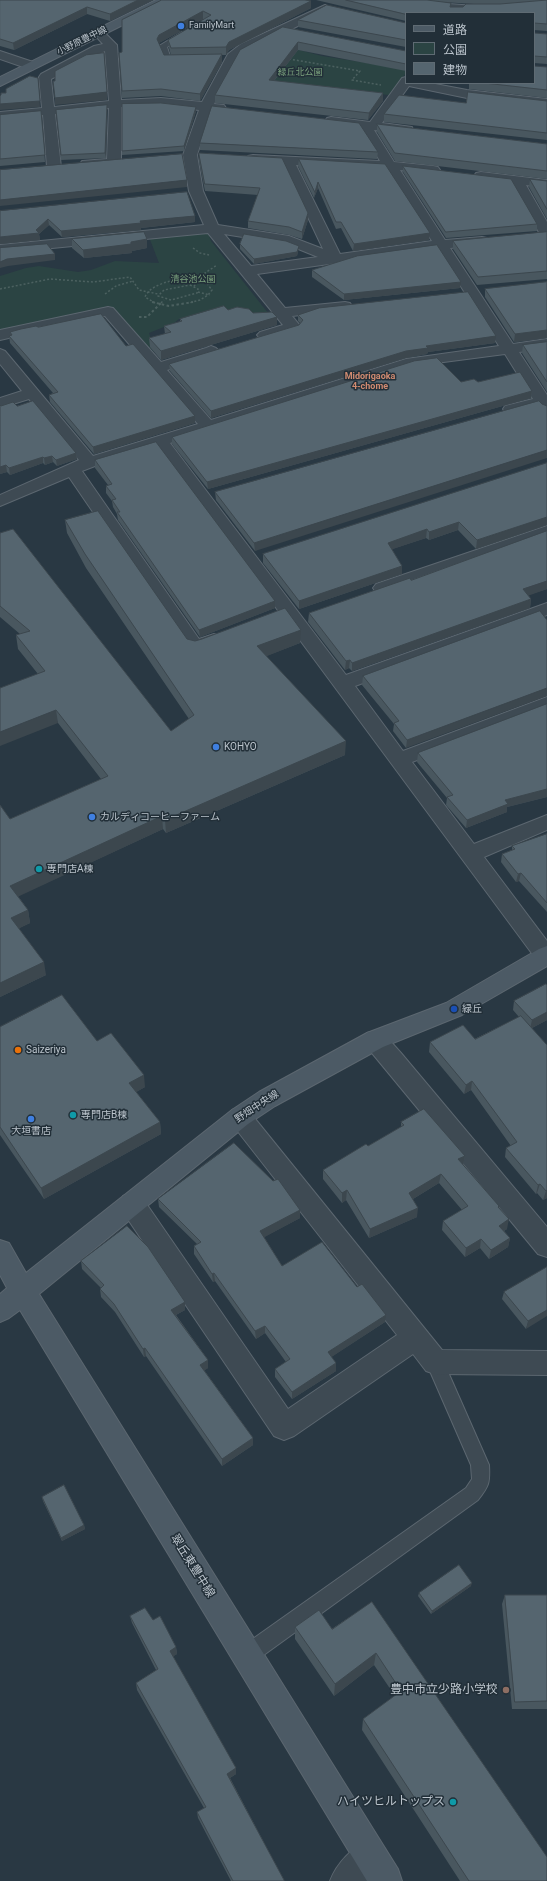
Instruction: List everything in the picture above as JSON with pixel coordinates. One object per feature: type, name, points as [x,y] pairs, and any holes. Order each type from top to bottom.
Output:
[{"type":"street","name":"小野原豊中線","points":[[0,82],[165,0]]},
{"type":"street","points":[[255,338],[293,327],[212,228],[196,191],[190,155],[206,106],[226,58],[282,29],[329,8],[311,4]]},
{"type":"street","points":[[282,29],[302,34]]},
{"type":"street","points":[[99,33],[111,45],[115,104],[114,162]]},
{"type":"street","points":[[54,167],[45,78],[98,49],[111,45]]},
{"type":"street","points":[[0,55],[32,66]]},
{"type":"street","points":[[369,125],[405,84]]},
{"type":"street","points":[[412,84],[475,95],[547,103]]},
{"type":"street","points":[[0,116],[115,104],[161,102],[230,109]]},
{"type":"street","points":[[317,119],[420,131]]},
{"type":"street","points":[[369,125],[390,165],[509,349],[546,403],[497,414]]},
{"type":"street","points":[[175,156],[205,156]]},
{"type":"street","points":[[243,158],[390,165],[445,172]]},
{"type":"street","points":[[39,168],[129,160]]},
{"type":"street","points":[[288,160],[335,259]]},
{"type":"street","points":[[469,174],[547,184]]},
{"type":"street","points":[[516,180],[547,235],[532,236]]},
{"type":"street","points":[[180,193],[196,191]]},
{"type":"street","points":[[0,249],[212,228],[289,240],[335,259]]},
{"type":"street","points":[[246,271],[442,244],[494,240]]},
{"type":"street","points":[[457,294],[488,291]]},
{"type":"street","points":[[281,313],[358,305]]},
{"type":"street","points":[[0,335],[108,311],[208,426]]},
{"type":"street","points":[[0,501],[89,462],[411,362],[547,344]]},
{"type":"street","points":[[157,368],[225,347]]},
{"type":"street","points":[[0,354],[89,462]]},
{"type":"street","points":[[0,403],[32,393]]},
{"type":"street","points":[[160,440],[210,495],[257,558],[291,615],[546,956]]},
{"type":"street","points":[[72,469],[195,647],[231,634]]},
{"type":"street","points":[[368,593],[547,531]]},
{"type":"street","points":[[342,684],[547,609]]},
{"type":"street","points":[[399,760],[547,703]]},
{"type":"street","points":[[470,854],[547,822]]},
{"type":"street","name":"野畑中央線","points":[[0,1310],[240,1117],[267,1099],[375,1040],[454,1009],[546,956]]},
{"type":"street","points":[[375,1040],[547,1246]]},
{"type":"street","points":[[240,1117],[435,1362],[547,1363]]},
{"type":"street","points":[[132,1204],[284,1427],[416,1337]]},
{"type":"street","name":"翠丘東豊中線","points":[[0,1251],[23,1292],[378,1868]]},
{"type":"street","points":[[346,1881],[378,1868]]},
{"type":"lane","points":[[400,0],[458,10],[482,8]]},
{"type":"lane","points":[[190,58],[167,59],[163,46],[194,29]]},
{"type":"lane","points":[[247,1655],[472,1494],[481,1482],[480,1465],[435,1362]]},
{"type":"path","points":[[283,58],[360,71],[352,80],[405,83]]},
{"type":"path","points":[[182,231],[185,240],[194,248],[200,252],[214,256]]},
{"type":"path","points":[[194,286],[205,273],[216,267],[219,263]]},
{"type":"path","points":[[0,289],[50,279],[93,282],[130,277],[139,290],[158,294],[159,298],[164,300]]},
{"type":"path","points":[[182,280],[199,280],[211,286],[212,290],[210,294],[200,300],[179,305],[158,306],[148,301],[145,297],[147,291],[160,284],[182,280]]},
{"type":"path","points":[[158,294],[164,290],[186,286],[194,286],[198,289],[198,292]]},
{"type":"path","points":[[137,317],[147,317],[164,300],[193,295],[198,292],[210,294]]},
{"type":"green space","name":"緑丘北公園","points":[[295,49],[322,56],[405,69],[405,74],[389,95],[269,82]]},
{"type":"green space","name":"清谷池公園","points":[[201,232],[208,233],[211,241],[272,318],[224,314],[179,319],[174,323],[149,333],[151,339],[157,342],[154,352],[109,306],[0,330],[0,276],[26,268],[39,266],[78,272],[91,270],[115,261],[159,263],[149,237]]},
{"type":"building","points":[[0,0],[138,0],[110,14],[87,7],[13,43],[0,39]]},
{"type":"building","points":[[162,0],[311,1],[229,42],[226,47],[171,48],[168,40],[211,15],[203,11],[159,35],[157,39],[164,55],[222,54],[200,94],[161,89],[122,91],[119,53],[122,52],[122,20]]},
{"type":"building","points":[[346,0],[427,0],[451,3],[450,7],[463,7],[466,4],[500,4],[547,0],[547,24],[535,23],[535,12],[405,12],[405,14]]},
{"type":"building","points":[[327,5],[405,23],[405,40],[298,20]]},
{"type":"building","points":[[283,27],[405,51],[405,64],[298,42],[269,80],[383,93],[369,113],[215,95],[240,50]]},
{"type":"building","points":[[535,33],[547,34],[547,57],[535,56]]},
{"type":"building","points":[[104,53],[107,92],[55,98],[53,81],[55,81],[55,71],[86,55]]},
{"type":"building","points":[[535,66],[547,67],[547,90],[493,84],[535,84]]},
{"type":"building","points":[[30,76],[38,78],[40,101],[0,104],[1,93],[6,93],[6,89]]},
{"type":"building","points":[[468,92],[547,101],[547,133],[384,114],[399,95],[466,103]]},
{"type":"building","points":[[161,103],[196,107],[184,146],[122,151],[122,104]]},
{"type":"building","points":[[107,105],[105,153],[61,155],[56,110]]},
{"type":"building","points":[[212,106],[359,123],[378,152],[200,143]]},
{"type":"building","points":[[41,111],[45,155],[0,159],[0,115]]},
{"type":"building","points":[[377,124],[547,144],[547,171],[395,153]]},
{"type":"building","points":[[199,153],[282,158],[308,213],[302,232],[289,227],[248,221],[260,188],[205,184]]},
{"type":"building","points":[[182,154],[187,180],[0,200],[0,170]]},
{"type":"building","points":[[299,159],[385,164],[430,233],[354,244],[341,222],[336,222],[318,182],[315,192]]},
{"type":"building","points":[[403,166],[511,179],[537,224],[446,232]]},
{"type":"building","points":[[530,179],[547,181],[547,209]]},
{"type":"building","points":[[187,192],[195,216],[61,231],[48,219],[36,230],[39,233],[0,237],[0,211]]},
{"type":"building","points":[[144,232],[147,239],[131,242],[131,244],[83,250],[72,239]]},
{"type":"building","points":[[547,232],[547,271],[478,277],[453,241]]},
{"type":"building","points":[[244,234],[286,241],[299,246],[297,252],[254,259],[240,244]]},
{"type":"building","points":[[47,244],[55,254],[7,259],[0,262],[0,248]]},
{"type":"building","points":[[437,245],[461,282],[344,294],[312,270],[357,256]]},
{"type":"building","points":[[547,282],[547,330],[515,334],[485,289]]},
{"type":"building","points":[[468,292],[496,336],[426,346],[428,348],[406,351],[211,411],[169,364],[299,325],[303,320],[298,315],[319,308]]},
{"type":"building","points":[[224,306],[228,310],[237,307],[249,309],[253,313],[272,312],[277,317],[161,351],[149,338],[171,332],[164,326],[182,321],[180,319]]},
{"type":"building","points":[[101,314],[126,346],[133,344],[195,416],[93,447],[49,395],[58,392],[9,336],[12,335],[10,332],[21,329]]},
{"type":"building","points":[[547,342],[547,382],[523,345]]},
{"type":"building","points":[[437,358],[461,382],[474,379],[478,382],[520,372],[532,391],[207,482],[172,437],[414,361]]},
{"type":"building","points":[[33,401],[76,453],[56,460],[52,456],[43,457],[9,468],[6,465],[0,467],[0,405],[13,402],[17,406]]},
{"type":"building","points":[[539,401],[547,406],[547,450],[254,543],[215,492]]},
{"type":"building","points":[[156,442],[275,601],[199,630],[117,512],[120,512],[112,500],[116,499],[106,486],[112,484],[95,460]]},
{"type":"building","points":[[547,463],[547,517],[477,540],[459,522],[429,532],[427,529],[388,543],[402,566],[299,601],[263,554]]},
{"type":"building","points":[[98,511],[187,639],[195,641],[202,639],[285,608],[301,630],[257,646],[346,741],[165,820],[162,816],[10,886],[28,910],[11,918],[44,962],[0,983],[0,805],[10,819],[108,776],[56,710],[0,732],[0,688],[45,671],[16,635],[30,631],[0,606],[0,533],[13,529],[171,731],[194,715],[85,554],[65,520]]},
{"type":"building","points":[[547,531],[547,581],[523,589],[531,599],[352,663],[350,660],[346,661],[309,613],[410,578],[411,580]]},
{"type":"building","points":[[540,611],[547,620],[547,688],[407,740],[394,723],[399,721],[363,676]]},
{"type":"building","points":[[547,704],[547,789],[505,800],[508,804],[467,820],[447,797],[453,795],[418,753]]},
{"type":"building","points":[[547,834],[547,903],[521,873],[518,874],[502,854],[515,849],[512,846]]},
{"type":"building","points":[[546,984],[547,1012],[532,1020],[514,1001]]},
{"type":"building","name":"専門店B棟","points":[[62,995],[97,1041],[111,1033],[144,1075],[129,1083],[160,1122],[41,1188],[0,1127],[0,1027]]},
{"type":"building","points":[[521,1016],[547,1045],[546,1191],[540,1184],[538,1185],[506,1148],[517,1142],[472,1081],[466,1085],[430,1042],[463,1025],[475,1039]]},
{"type":"building","points":[[424,1109],[465,1156],[458,1159],[509,1219],[499,1226],[510,1238],[491,1250],[481,1239],[466,1248],[443,1221],[468,1206],[441,1174],[409,1193],[418,1208],[370,1229],[347,1190],[342,1193],[323,1170],[366,1144],[368,1146],[404,1125],[401,1122]]},
{"type":"building","points":[[234,1143],[273,1181],[278,1179],[300,1210],[260,1231],[282,1266],[322,1242],[357,1287],[362,1284],[386,1315],[328,1352],[336,1363],[292,1392],[275,1369],[290,1359],[265,1326],[255,1331],[214,1273],[212,1274],[194,1246],[201,1242],[158,1199]]},
{"type":"building","points":[[127,1226],[148,1247],[185,1302],[171,1310],[208,1360],[200,1365],[253,1438],[222,1459],[145,1348],[143,1349],[114,1304],[100,1289],[104,1285],[81,1261]]},
{"type":"building","points":[[547,1267],[547,1310],[528,1321],[504,1292]]},
{"type":"building","points":[[64,1485],[84,1525],[61,1538],[42,1497]]},
{"type":"building","points":[[459,1565],[472,1583],[432,1611],[419,1593]]},
{"type":"building","points":[[505,1595],[547,1595],[547,1701],[515,1702]]},
{"type":"building","name":"ハイツヒルトップス","points":[[372,1602],[547,1857],[547,1881],[469,1881],[363,1719],[401,1691],[376,1653],[335,1684],[295,1627],[319,1610],[332,1629]]},
{"type":"building","points":[[145,1608],[153,1620],[160,1616],[176,1647],[170,1651],[236,1768],[227,1774],[284,1881],[233,1881],[197,1812],[206,1807],[136,1683],[158,1669],[130,1616]]},
{"type":"place","name":"FamilyMart","points":[[181,26]]},
{"type":"place","name":"KOHYO","points":[[216,747]]},
{"type":"place","name":"カルディコーヒーファーム","points":[[92,817]]},
{"type":"place","name":"専門店A棟","points":[[39,869]]},
{"type":"place","name":"緑丘","points":[[454,1009]]},
{"type":"place","name":"Saizeriya","points":[[18,1050]]},
{"type":"place","name":"専門店B棟","points":[[73,1115]]},
{"type":"place","name":"大垣書店","points":[[31,1119]]},
{"type":"place","name":"豊中市立少路小学校","points":[[506,1690]]},
{"type":"place","name":"ハイツヒルトップス","points":[[453,1802]]},
{"type":"district","name":"Midorigaoka 4-chome","points":[[370,382]]}]
